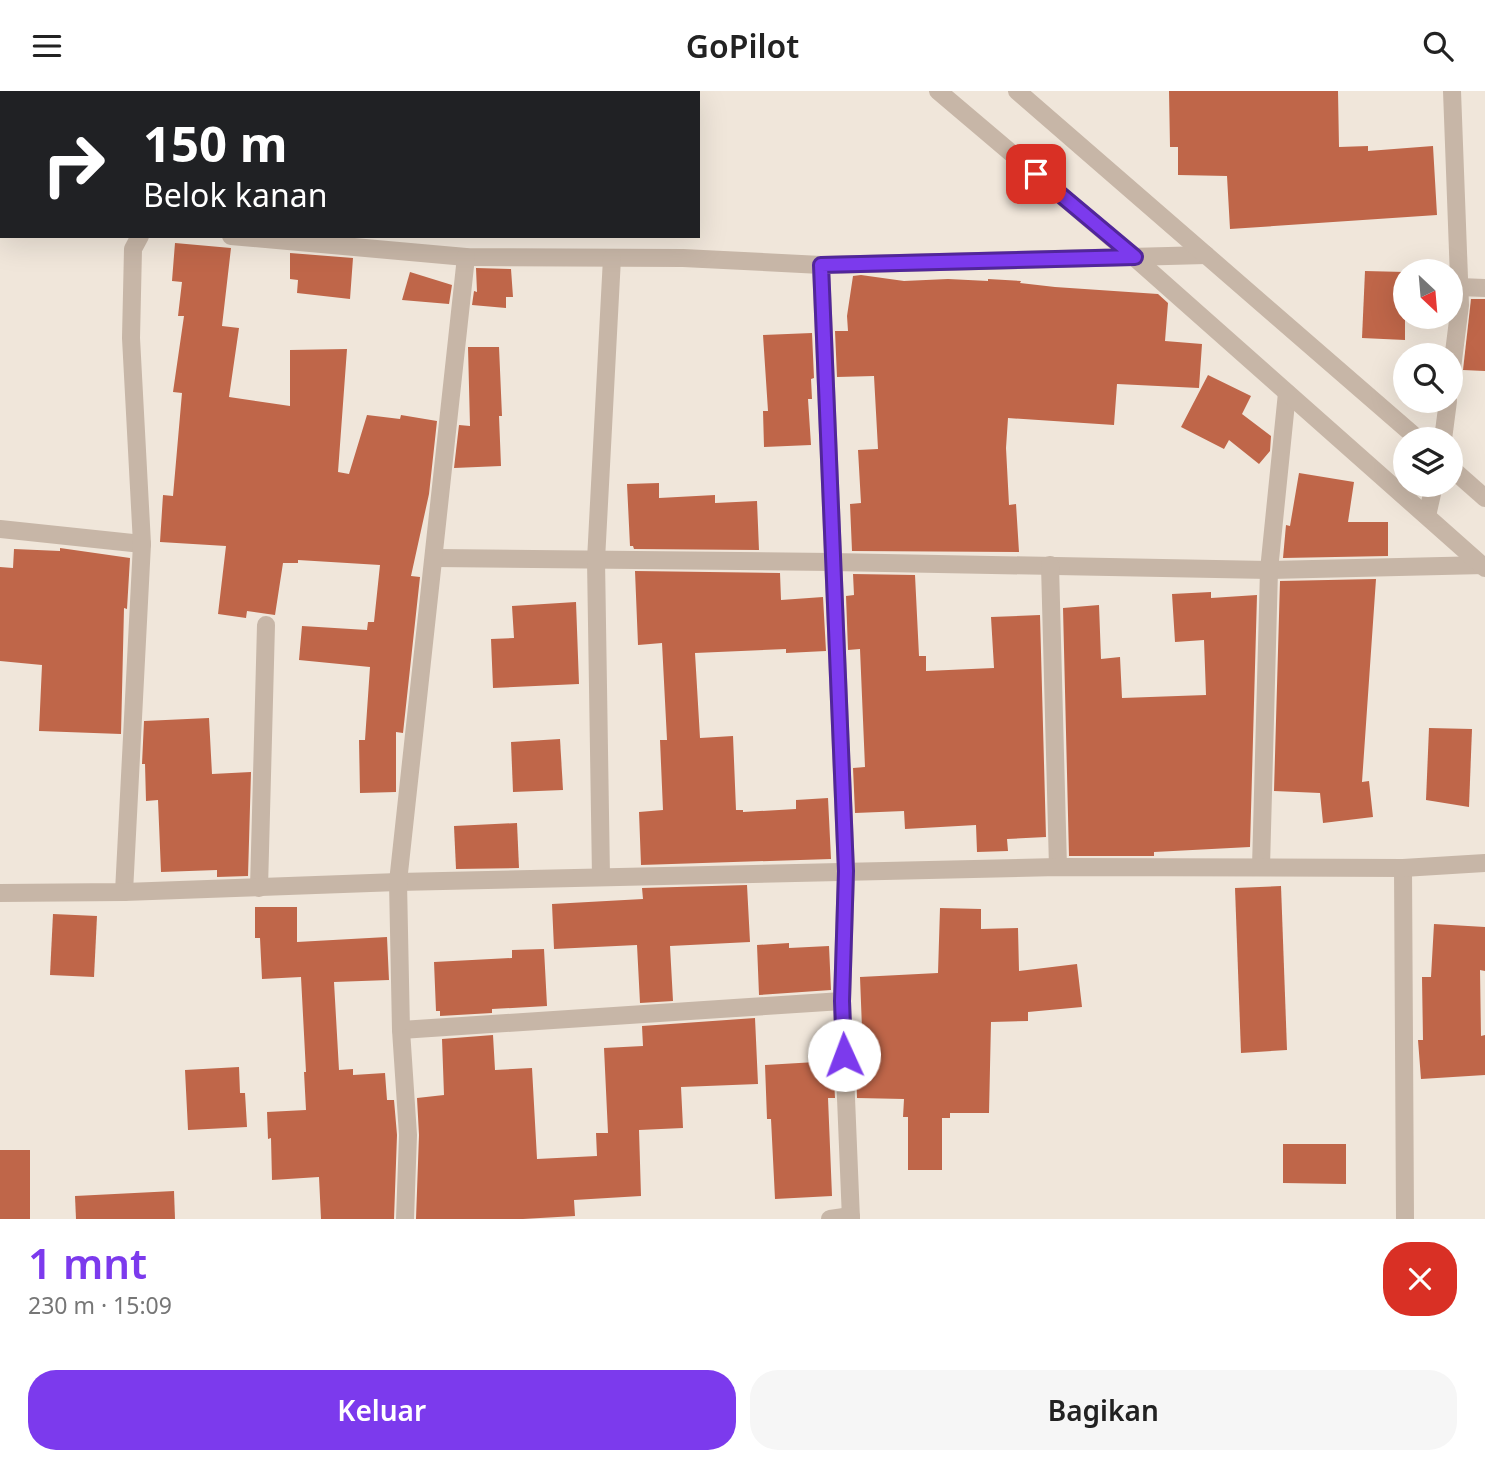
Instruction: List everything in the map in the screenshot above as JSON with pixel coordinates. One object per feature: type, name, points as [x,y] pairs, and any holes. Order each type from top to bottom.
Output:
[{"type":"street","points":[[938,91],[1135,257],[1484,566]]},
{"type":"street","points":[[1017,91],[1404,427]]},
{"type":"street","points":[[1452,91],[1458,259]]},
{"type":"street","points":[[124,892],[142,544],[131,338],[133,249],[139,238]]},
{"type":"street","points":[[253,238],[466,257],[683,258],[821,265],[1206,255]]},
{"type":"street","points":[[405,1219],[408,1135],[401,1030],[398,882],[466,257]]},
{"type":"street","points":[[601,877],[596,559],[612,258]]},
{"type":"street","points":[[821,265],[846,871],[842,1001],[851,1218],[830,1219]]},
{"type":"street","points":[[1463,287],[1485,288]]},
{"type":"street","points":[[1261,867],[1269,570],[1287,393]]},
{"type":"street","points":[[1463,479],[1485,498]]},
{"type":"street","points":[[1427,516],[1431,497]]},
{"type":"street","points":[[0,529],[142,544]]},
{"type":"street","points":[[435,558],[1269,570],[1484,566]]},
{"type":"street","points":[[1050,565],[1058,867]]},
{"type":"street","points":[[258,888],[266,625]]},
{"type":"street","points":[[0,894],[846,871],[1058,867],[1403,868],[1485,863]]},
{"type":"street","points":[[1403,868],[1405,1219]]},
{"type":"street","points":[[401,1030],[842,1001]]},
{"type":"building","points":[[1169,91],[1338,91],[1339,147],[1368,146],[1368,151],[1433,146],[1437,215],[1230,229],[1227,176],[1178,175],[1178,147],[1170,147]]},
{"type":"building","points":[[175,243],[231,248],[222,326],[239,328],[229,397],[290,406],[290,350],[347,349],[338,472],[349,474],[367,415],[400,419],[401,415],[437,421],[429,494],[411,576],[420,577],[403,733],[396,732],[396,792],[360,793],[359,740],[365,740],[370,667],[299,660],[302,626],[367,630],[368,622],[374,622],[380,565],[298,560],[298,563],[283,563],[275,615],[247,611],[246,618],[218,614],[226,546],[160,542],[163,495],[173,496],[182,393],[173,392],[184,316],[178,316],[182,282],[172,281]]},
{"type":"building","points":[[290,253],[353,258],[350,299],[297,293],[298,280],[290,279]]},
{"type":"building","points":[[476,268],[511,269],[513,297],[506,297],[506,308],[472,305],[474,291],[477,292]]},
{"type":"building","points":[[1365,271],[1393,272],[1393,329],[1405,329],[1405,340],[1362,338]]},
{"type":"building","points":[[410,272],[452,285],[449,304],[402,300]]},
{"type":"building","points":[[853,276],[904,281],[1021,281],[1020,283],[1055,287],[1158,294],[1168,303],[1165,341],[1202,344],[1199,388],[1117,384],[1114,425],[1008,418],[1006,448],[1009,505],[1016,504],[1019,552],[852,551],[850,504],[861,503],[858,450],[878,449],[874,376],[837,377],[835,331],[848,331],[847,316]]},
{"type":"building","points":[[1471,299],[1485,299],[1485,371],[1463,370]]},
{"type":"building","points":[[812,333],[814,378],[811,379],[812,399],[808,399],[811,445],[764,447],[763,411],[768,411],[763,335]]},
{"type":"building","points":[[468,347],[499,347],[501,466],[454,468],[459,425],[470,426]]},
{"type":"building","points":[[1208,375],[1251,396],[1242,414],[1271,436],[1270,451],[1259,464],[1229,440],[1224,449],[1181,427]]},
{"type":"building","points":[[1299,473],[1354,482],[1348,522],[1388,522],[1388,556],[1283,558],[1286,525],[1290,526]]},
{"type":"building","points":[[659,483],[659,498],[715,495],[715,503],[757,501],[759,550],[634,549],[630,546],[627,484]]},
{"type":"building","points":[[60,548],[130,558],[127,609],[124,608],[121,734],[39,731],[42,665],[0,661],[0,567],[13,568],[14,549],[60,551]]},
{"type":"building","points":[[635,571],[780,573],[781,600],[823,597],[826,651],[786,653],[786,649],[695,653],[700,738],[733,736],[736,810],[743,812],[796,809],[796,800],[828,798],[831,859],[641,865],[639,812],[663,810],[660,740],[667,740],[662,643],[638,645]]},
{"type":"building","points":[[853,574],[915,575],[919,656],[926,656],[926,671],[994,668],[991,617],[1040,615],[1046,837],[1007,839],[1008,851],[977,852],[976,825],[905,829],[904,811],[855,813],[853,768],[865,767],[860,649],[848,650],[846,596],[854,595]]},
{"type":"building","points":[[1376,579],[1362,782],[1369,781],[1373,817],[1323,823],[1320,793],[1274,791],[1280,581]]},
{"type":"building","points":[[1211,592],[1211,598],[1257,595],[1250,847],[1154,852],[1154,856],[1069,856],[1063,608],[1099,605],[1101,659],[1120,657],[1122,698],[1206,695],[1204,640],[1175,642],[1172,594]]},
{"type":"building","points":[[576,602],[579,684],[493,688],[491,639],[514,638],[512,606]]},
{"type":"building","points":[[209,718],[212,774],[251,772],[248,876],[217,877],[217,870],[161,872],[158,800],[146,801],[145,764],[142,764],[144,721]]},
{"type":"building","points":[[1429,728],[1472,729],[1469,807],[1426,800]]},
{"type":"building","points":[[560,739],[563,790],[513,792],[511,742]]},
{"type":"building","points":[[517,823],[519,868],[456,869],[454,826]]},
{"type":"building","points":[[747,885],[750,942],[670,946],[673,1001],[640,1003],[637,945],[554,949],[552,904],[643,899],[642,888]]},
{"type":"building","points":[[1281,886],[1287,1050],[1241,1053],[1235,888]]},
{"type":"building","points":[[255,907],[297,907],[297,942],[387,937],[389,980],[334,982],[339,1070],[353,1069],[353,1075],[385,1073],[387,1100],[394,1100],[397,1135],[394,1219],[321,1219],[319,1177],[272,1180],[267,1112],[306,1110],[301,977],[262,979],[260,938],[255,938]]},
{"type":"building","points":[[940,908],[981,909],[981,929],[1018,928],[1019,971],[1077,964],[1082,1007],[1028,1012],[1028,1021],[991,1022],[989,1113],[950,1113],[950,1118],[942,1118],[942,1170],[908,1170],[908,1117],[903,1117],[904,1099],[857,1098],[856,1060],[861,1060],[863,1054],[860,977],[938,973]]},
{"type":"building","points":[[53,914],[97,916],[94,977],[50,975]]},
{"type":"building","points":[[1434,924],[1485,927],[1485,971],[1480,970],[1481,1036],[1485,1035],[1485,1075],[1421,1079],[1418,1040],[1423,1040],[1422,977],[1431,977]]},
{"type":"building","points":[[789,943],[789,948],[829,946],[831,990],[759,995],[757,945]]},
{"type":"building","points":[[544,949],[547,1006],[492,1009],[492,1013],[440,1016],[440,1011],[436,1011],[434,962],[512,958],[512,950]]},
{"type":"building","points":[[755,1018],[758,1084],[681,1087],[683,1128],[639,1130],[641,1196],[574,1200],[575,1216],[416,1219],[419,1135],[417,1098],[444,1095],[442,1039],[493,1035],[495,1070],[532,1068],[537,1159],[597,1156],[596,1133],[608,1133],[604,1048],[643,1046],[642,1026]]},
{"type":"building","points":[[833,1061],[835,1098],[828,1098],[832,1196],[775,1199],[765,1065]]},
{"type":"building","points":[[239,1067],[240,1093],[245,1093],[247,1127],[188,1130],[185,1070]]},
{"type":"building","points":[[1283,1144],[1346,1144],[1346,1184],[1283,1183]]},
{"type":"building","points":[[0,1150],[30,1150],[30,1219],[0,1219]]},
{"type":"building","points":[[174,1191],[175,1219],[76,1219],[75,1196]]},
{"type":"route","points":[[844,1055],[842,1001],[846,871],[821,265],[1135,257],[1036,174]]}]
